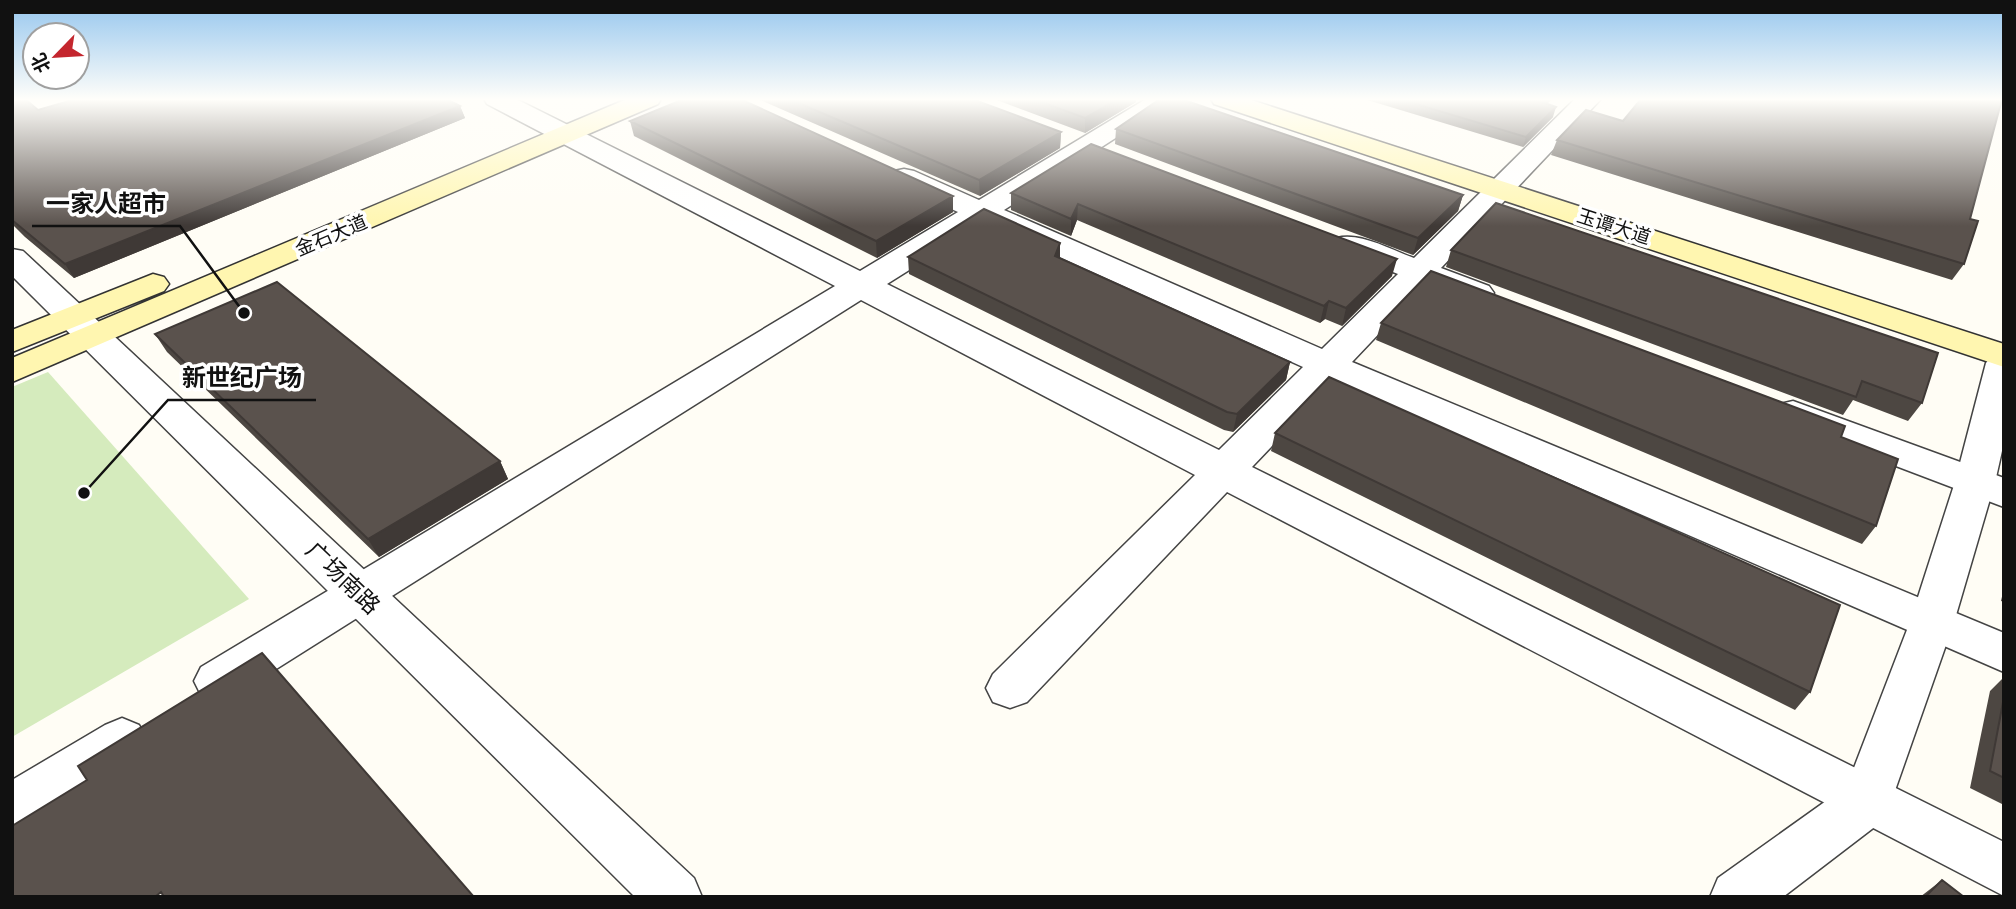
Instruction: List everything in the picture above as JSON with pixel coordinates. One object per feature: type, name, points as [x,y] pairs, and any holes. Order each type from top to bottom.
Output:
[{"type":"main road","name":"金石大道","points":[[12,371],[84,327],[520,141]]},
{"type":"main road","name":"玉谭大道","points":[[1371,141],[2004,328]]},
{"type":"main road","name":"玉谭大道","points":[[1398,141],[2004,356]]},
{"type":"main road","name":"金石大道","points":[[12,342],[84,327]]},
{"type":"street","points":[[577,141],[859,288],[2004,870]]},
{"type":"street","points":[[1073,141],[1126,161]]},
{"type":"street","points":[[189,699],[1096,141]]},
{"type":"street","points":[[1010,688],[1548,141]]},
{"type":"street","points":[[868,161],[1328,365],[2004,653]]},
{"type":"street","points":[[1317,233],[1510,305]]},
{"type":"street","name":"广场南路","points":[[12,258],[674,897]]},
{"type":"street","points":[[1738,897],[1867,802],[1932,622],[1989,487],[2004,363]]},
{"type":"street","points":[[1768,403],[1989,487]]},
{"type":"street","points":[[12,808],[153,721]]},
{"type":"green space","points":[[48,372],[249,599],[12,737],[12,387]]},
{"type":"building","points":[[12,141],[371,141],[65,264],[12,220]]},
{"type":"building","points":[[672,141],[833,141],[953,196],[876,241]]},
{"type":"building","points":[[889,141],[1045,141],[979,180]]},
{"type":"building","points":[[1150,141],[1306,141],[1463,195],[1418,238]]},
{"type":"building","points":[[1562,141],[1991,141],[1970,219],[1978,221],[1964,264]]},
{"type":"building","points":[[1091,144],[1397,259],[1346,308],[1329,301],[1324,306],[1078,204],[1071,219],[1011,193]]},
{"type":"building","points":[[1496,203],[1938,353],[1922,403],[1862,381],[1856,397],[1451,250]]},
{"type":"building","points":[[984,209],[1060,243],[1055,256],[1290,362],[1237,414],[1227,412],[908,257]]},
{"type":"building","points":[[1431,271],[1845,426],[1841,437],[1898,459],[1876,526],[1381,323]]},
{"type":"building","points":[[277,282],[500,461],[368,539],[155,334]]},
{"type":"building","points":[[1329,377],[1840,605],[1810,692],[1275,433]]},
{"type":"building","points":[[262,653],[474,897],[164,897],[161,892],[155,897],[12,897],[12,826],[87,780],[78,766]]},
{"type":"building","points":[[2004,697],[2004,778],[1990,771]]},
{"type":"building","points":[[1942,880],[1964,897],[1925,897]]},
{"type":"place","name":"一家人超市","points":[[244,313]]},
{"type":"place","name":"新世纪广场","points":[[84,493]]}]
